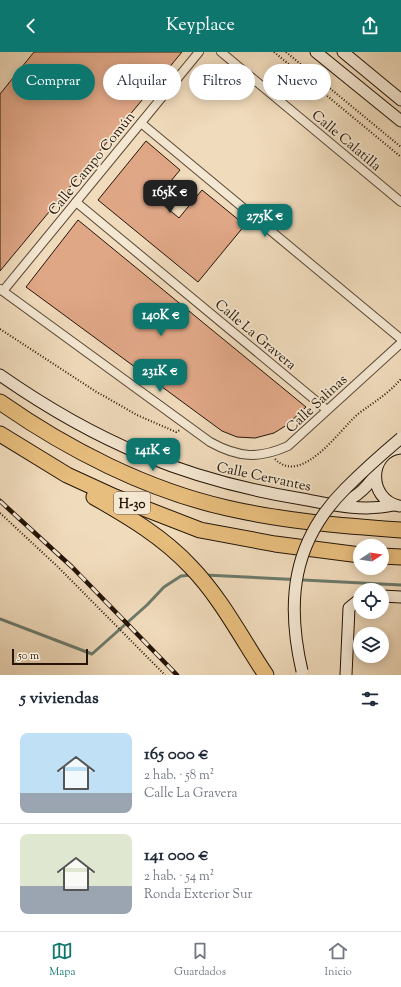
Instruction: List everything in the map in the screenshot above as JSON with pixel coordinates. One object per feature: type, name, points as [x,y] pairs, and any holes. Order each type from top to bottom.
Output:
[{"type":"highway","name":"H-30","points":[[0,402],[38,429],[104,464],[168,490],[225,508],[280,519],[401,530]]},
{"type":"highway","name":"H-30","points":[[0,434],[67,475],[115,497],[200,530],[275,544],[353,554]]},
{"type":"highway","points":[[67,475],[91,496],[126,515],[152,532],[192,568],[217,599],[266,675]]},
{"type":"highway","points":[[389,556],[401,557]]},
{"type":"street","name":"Calle Campo Común","points":[[1,290],[76,202],[199,52]]},
{"type":"street","name":"Calle Calatilla","points":[[221,52],[401,202]]},
{"type":"street","points":[[316,52],[401,121]]},
{"type":"street","points":[[343,52],[401,100]]},
{"type":"street","points":[[141,123],[401,339]]},
{"type":"street","name":"Calle La Gravera","points":[[76,202],[327,410]]},
{"type":"street","name":"Calle Salinas","points":[[1,290],[210,442],[225,450],[241,455],[257,455],[273,452],[288,446],[301,436],[327,410],[401,343]]},
{"type":"street","name":"Calle Cervantes","points":[[0,375],[40,403],[92,433],[143,456],[206,479],[271,494],[332,504],[378,509],[398,506]]},
{"type":"street","points":[[302,673],[296,642],[293,603],[295,582],[308,543],[328,508],[344,489],[401,438]]},
{"type":"street","name":"Calle Cervantes","points":[[332,504],[345,502],[357,496],[367,487],[375,475],[376,468],[384,455],[401,448]]},
{"type":"street","points":[[375,475],[375,483],[382,496],[398,506]]},
{"type":"street","points":[[389,596],[401,597]]},
{"type":"street","points":[[346,675],[349,608],[353,605]]},
{"type":"path","points":[[274,52],[401,157]]},
{"type":"path","points":[[286,52],[401,147]]},
{"type":"path","points":[[0,329],[95,391],[137,415],[176,432],[181,429]]},
{"type":"path","points":[[273,457],[278,463],[294,466],[320,454],[358,414],[389,393],[401,379]]},
{"type":"path","points":[[0,513],[58,567],[166,675]]},
{"type":"building","points":[[34,52],[182,52],[172,64],[103,64],[103,100],[142,100],[0,271],[0,94],[12,79],[12,100],[95,100],[95,64],[24,64]]},
{"type":"building","points":[[146,141],[180,170],[156,199],[179,218],[202,190],[245,225],[198,282],[98,200]]},
{"type":"building","points":[[78,220],[306,407],[287,425],[274,433],[255,438],[237,437],[222,431],[26,287]]},
{"type":"waterway","points":[[0,619],[92,654],[147,605],[164,587],[181,576],[192,575]]},
{"type":"waterway","points":[[205,575],[401,585]]},
{"type":"railway","points":[[0,501],[72,567],[177,675]]}]
